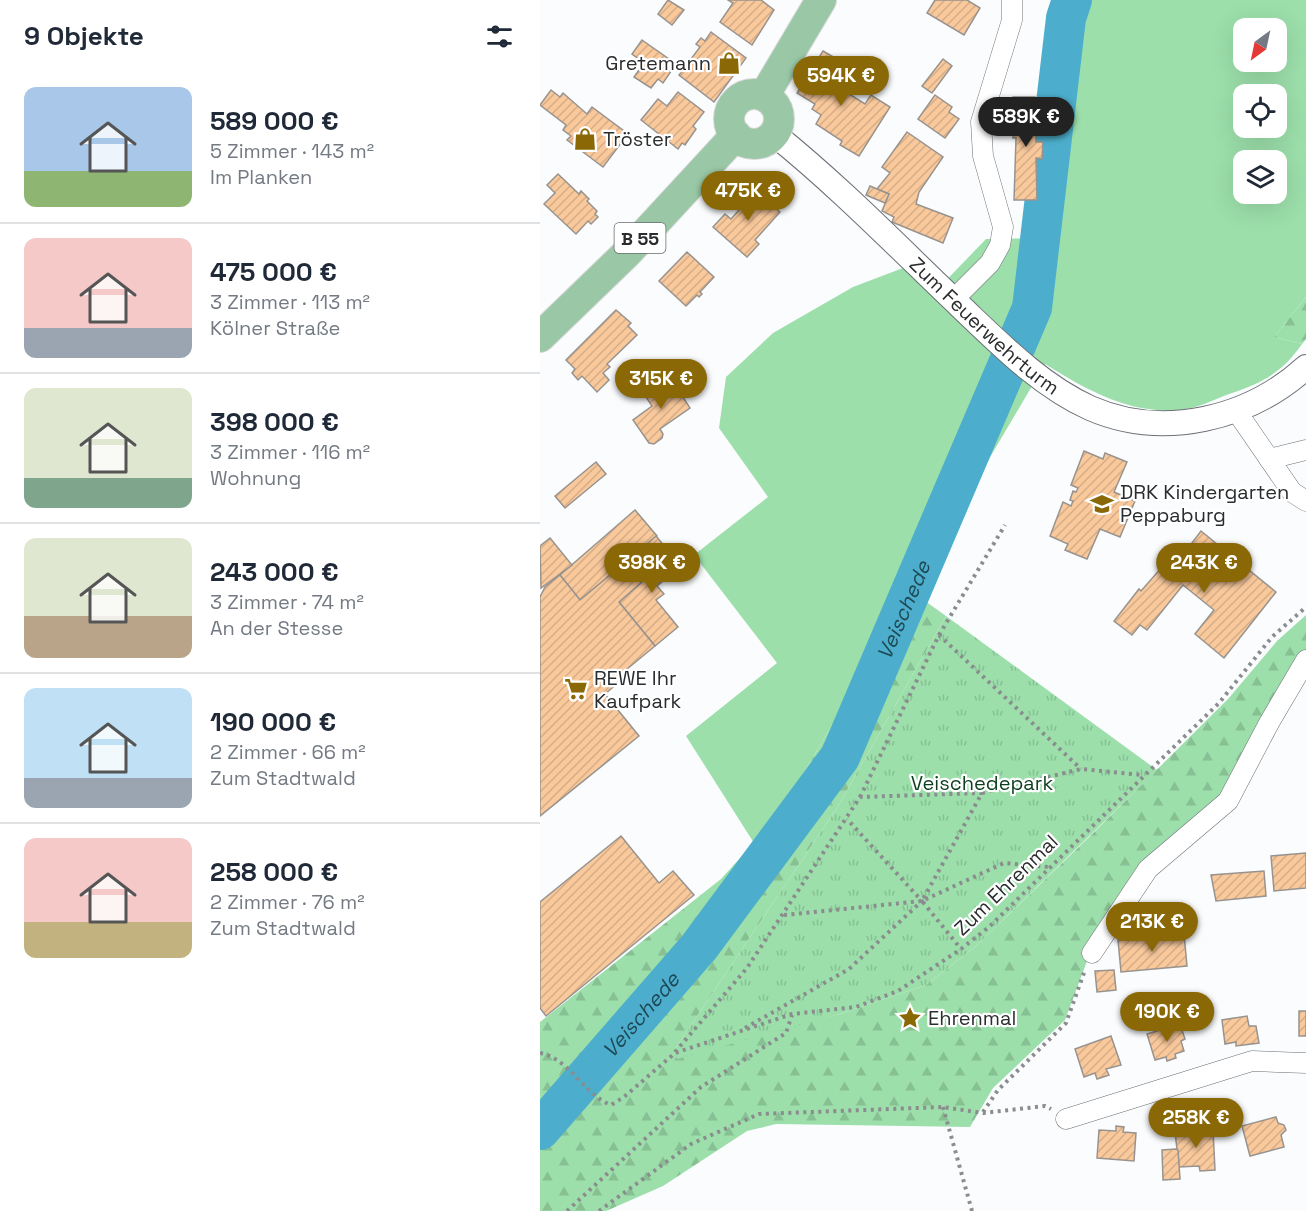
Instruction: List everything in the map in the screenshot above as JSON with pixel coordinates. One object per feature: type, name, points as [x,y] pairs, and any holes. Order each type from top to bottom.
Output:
[{"type":"main road","points":[[764,96],[821,0]]},
{"type":"main road","points":[[747,95],[764,96],[771,100],[778,113],[778,128],[774,134],[756,144],[749,143],[736,135],[729,120],[734,104],[747,95]]},
{"type":"main road","name":"B 55","points":[[540,337],[627,253],[736,135]]},
{"type":"street","points":[[953,300],[990,263],[1000,245],[1003,227],[983,156],[981,122],[1012,10]]},
{"type":"street","name":"Zum Feuerwehrturm","points":[[774,134],[1039,377],[1090,408],[1137,421],[1197,421],[1237,412],[1273,393],[1306,367]]},
{"type":"street","points":[[1237,412],[1292,492],[1306,501]]},
{"type":"street","points":[[1269,459],[1306,450]]},
{"type":"street","points":[[1092,953],[1148,869],[1228,801],[1269,723],[1306,660]]},
{"type":"street","points":[[1066,1119],[1252,1061],[1306,1063]]},
{"type":"path","points":[[675,1053],[747,968],[847,819],[939,635],[1005,525]]},
{"type":"path","name":"Zum Ehrenmal","points":[[540,1053],[552,1055],[599,1100],[611,1105],[624,1097],[675,1053],[792,1014],[856,1007],[898,991],[961,949],[989,927],[1219,703],[1272,637],[1306,607]]},
{"type":"path","points":[[939,635],[1081,769]]},
{"type":"path","points":[[860,797],[982,794],[1081,769],[1144,775]]},
{"type":"path","points":[[737,1032],[849,969],[922,901],[982,794]]},
{"type":"path","points":[[847,819],[922,901],[961,949]]},
{"type":"path","points":[[783,915],[922,901],[1005,863],[1049,867]]},
{"type":"path","points":[[982,1113],[998,1090],[1066,1023],[1092,953]]},
{"type":"path","points":[[567,1211],[701,1087],[786,1033],[792,1014]]},
{"type":"path","points":[[599,1211],[691,1144],[759,1114],[943,1107],[982,1113],[1045,1106],[1066,1119]]},
{"type":"path","points":[[943,1107],[972,1211]]},
{"type":"green space","points":[[1074,0],[1306,0],[1306,297],[1274,337],[1302,344],[1279,370],[1270,376],[1252,386],[1186,409],[1148,409],[1129,405],[1094,392],[1045,364],[779,815],[754,843],[686,736],[777,663],[694,555],[768,497],[719,428],[726,377],[773,333],[853,287],[903,268],[933,294],[986,239],[1050,238]]},
{"type":"green space","points":[[1306,297],[1306,339],[1302,344],[1274,337]]},
{"type":"green space","points":[[911,591],[946,616],[837,808],[675,1049],[780,1029],[840,1014],[926,985],[975,947],[1086,840],[1228,699],[1277,641],[1306,615],[1306,649],[1267,714],[1224,797],[1093,945],[1065,1020],[993,1088],[970,1127],[776,1124],[747,1131],[663,1186],[606,1211],[540,1211],[540,1022],[721,879],[779,815]]},
{"type":"green space","name":"Veischedepark","points":[[946,616],[1157,770],[975,947],[926,985],[840,1014],[677,1059],[675,1049],[837,808]]},
{"type":"building","points":[[668,0],[684,10],[672,25],[658,14]]},
{"type":"building","points":[[728,0],[761,0],[774,10],[752,45],[720,22],[733,3]]},
{"type":"building","points":[[935,0],[967,0],[980,8],[964,35],[927,13]]},
{"type":"building","points":[[711,32],[746,58],[714,102],[679,75],[700,47],[696,44],[701,38],[705,41]]},
{"type":"building","points":[[642,40],[676,64],[663,83],[658,79],[651,88],[634,77],[644,63],[632,54]]},
{"type":"building","points":[[823,51],[842,62],[830,82],[865,104],[871,95],[890,107],[859,156],[840,145],[842,141],[816,124],[821,115],[812,109],[815,104],[797,93]]},
{"type":"building","points":[[943,59],[952,66],[932,93],[922,86]]},
{"type":"building","points":[[551,90],[560,97],[563,93],[587,114],[592,107],[628,134],[603,167],[567,140],[571,136],[563,130],[566,125],[540,105]]},
{"type":"building","points":[[678,92],[704,112],[693,126],[696,129],[685,145],[682,143],[678,149],[641,120],[658,99],[667,106]]},
{"type":"building","points":[[935,95],[952,107],[949,112],[959,119],[945,138],[918,119]]},
{"type":"building","points":[[1013,97],[1035,97],[1036,142],[1043,142],[1042,159],[1036,158],[1037,200],[1014,200],[1016,138],[1013,138]]},
{"type":"building","points":[[907,132],[943,157],[919,192],[916,204],[953,218],[943,243],[892,222],[894,217],[882,211],[889,194],[877,189],[890,173],[882,167]]},
{"type":"building","points":[[558,174],[579,194],[581,191],[597,211],[595,214],[598,217],[591,224],[588,221],[576,234],[544,204],[555,193],[547,185]]},
{"type":"building","points":[[870,186],[889,194],[885,203],[866,195]]},
{"type":"building","points":[[753,187],[780,212],[755,240],[759,244],[747,257],[713,227],[725,214],[731,219],[747,201],[743,198]]},
{"type":"building","points":[[687,252],[714,277],[700,292],[702,294],[699,297],[697,295],[686,306],[659,281]]},
{"type":"building","points":[[616,310],[631,323],[628,326],[637,335],[607,364],[610,367],[603,373],[609,380],[597,392],[582,376],[578,380],[572,373],[575,369],[566,360]]},
{"type":"building","points":[[670,377],[690,408],[660,429],[663,434],[662,438],[654,444],[649,443],[633,420],[652,406],[644,394]]},
{"type":"building","name":"DRK Kindergarten Peppaburg","points":[[1084,451],[1103,459],[1105,453],[1127,462],[1114,492],[1135,501],[1120,537],[1100,529],[1087,559],[1065,550],[1068,544],[1050,536],[1063,502],[1071,506],[1073,501],[1070,500],[1073,491],[1076,492],[1078,488],[1071,485]]},
{"type":"building","points":[[596,462],[606,474],[565,508],[555,496]]},
{"type":"building","points":[[635,510],[657,536],[580,600],[560,575]]},
{"type":"building","points":[[1201,531],[1276,592],[1224,658],[1195,634],[1214,610],[1183,585],[1147,630],[1140,625],[1132,635],[1114,621],[1139,589],[1141,591],[1162,567],[1169,573]]},
{"type":"building","points":[[656,536],[681,566],[657,586],[664,594],[656,600],[678,627],[655,646],[619,602],[653,572],[639,551]]},
{"type":"building","points":[[550,538],[572,565],[541,588],[540,546]]},
{"type":"building","name":"REWE Ihr Kaufpark","points":[[639,551],[653,572],[619,602],[655,646],[615,679],[618,683],[605,694],[639,736],[540,816],[540,597],[545,587],[560,575],[580,600]]},
{"type":"building","points":[[621,836],[659,883],[673,871],[694,895],[546,1016],[540,1008],[540,902]]},
{"type":"building","points":[[1306,853],[1306,888],[1274,891],[1271,856]]},
{"type":"building","points":[[1264,871],[1266,896],[1216,901],[1211,875]]},
{"type":"building","points":[[1184,934],[1187,966],[1121,972],[1118,940]]},
{"type":"building","points":[[1114,970],[1116,990],[1097,992],[1095,971]]},
{"type":"building","points":[[1299,1011],[1306,1011],[1306,1036],[1299,1036]]},
{"type":"building","points":[[1247,1016],[1249,1026],[1256,1026],[1259,1043],[1236,1046],[1236,1042],[1225,1044],[1222,1020]]},
{"type":"building","points":[[1180,1024],[1185,1039],[1181,1041],[1184,1051],[1175,1054],[1176,1058],[1167,1061],[1166,1057],[1155,1060],[1147,1034]]},
{"type":"building","points":[[1111,1036],[1121,1065],[1106,1069],[1109,1075],[1097,1079],[1095,1073],[1084,1077],[1075,1049]]},
{"type":"building","points":[[1276,1117],[1278,1123],[1284,1125],[1286,1130],[1281,1135],[1284,1147],[1250,1156],[1242,1126]]},
{"type":"building","points":[[1116,1126],[1124,1127],[1123,1132],[1136,1133],[1134,1161],[1097,1158],[1099,1130],[1116,1131]]},
{"type":"building","points":[[1213,1130],[1215,1170],[1200,1171],[1199,1166],[1179,1167],[1175,1132]]},
{"type":"building","points":[[1162,1150],[1178,1150],[1180,1179],[1163,1180]]},
{"type":"waterway","name":"Veischede","points":[[540,1130],[699,947],[840,757],[1032,308],[1066,18],[1072,0]]},
{"type":"place","name":"Gretemann","points":[[729,63]]},
{"type":"place","name":"Tröster","points":[[585,139]]},
{"type":"place","name":"DRK Kindergarten Peppaburg","points":[[1102,504]]},
{"type":"place","name":"REWE Ihr Kaufpark","points":[[576,689]]},
{"type":"place","name":"Ehrenmal","points":[[910,1018]]}]
